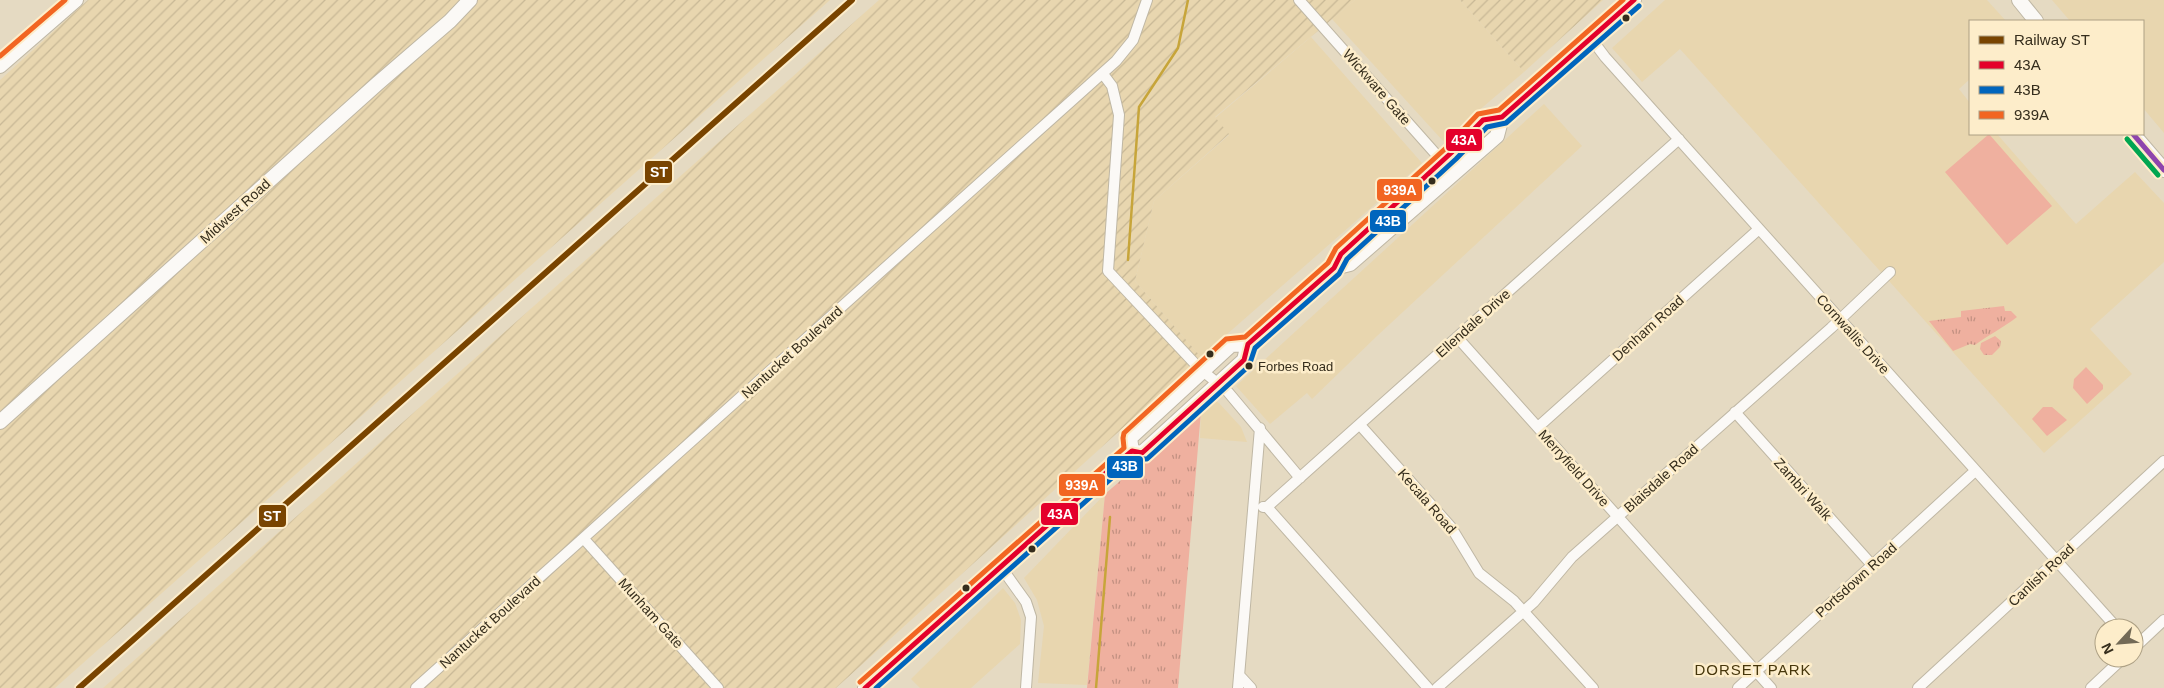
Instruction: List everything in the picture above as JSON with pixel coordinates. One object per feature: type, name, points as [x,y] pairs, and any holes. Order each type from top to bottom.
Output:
[{"type":"main road","points":[[0,66],[76,0]]},
{"type":"main road","name":"Midwest Road","points":[[0,422],[377,84],[450,21],[470,0]]},
{"type":"main road","points":[[865,688],[1132,452],[1142,453],[1219,384],[1244,360],[1248,344],[1334,268],[1341,254],[1442,161],[1483,120],[1502,117],[1634,0]]},
{"type":"main road","points":[[2018,0],[2035,20]]},
{"type":"main road","points":[[1334,268],[1350,264],[1454,175],[1497,136],[1502,117]]},
{"type":"main road","points":[[2134,135],[2164,170]]},
{"type":"main road","name":"Wickware Gate","points":[[1442,161],[1454,175]]},
{"type":"main road","points":[[1132,452],[1130,438],[1231,345],[1248,344]]},
{"type":"street","name":"Nantucket Boulevard","points":[[416,688],[1116,62],[1133,40],[1147,0]]},
{"type":"street","name":"Wickware Gate","points":[[1299,0],[1442,161]]},
{"type":"street","name":"Cornwallis Drive","points":[[1590,38],[2108,618]]},
{"type":"street","points":[[1103,74],[1112,86],[1119,115],[1108,271],[1260,428],[1300,478]]},
{"type":"street","name":"Ellendale Drive","points":[[1267,507],[1679,139]]},
{"type":"street","name":"Denham Road","points":[[1538,427],[1759,229]]},
{"type":"street","name":"Blaisdale Road","points":[[1437,688],[1524,611],[1548,586],[1566,562],[1618,518],[1890,272]]},
{"type":"street","name":"Merryfield Drive","points":[[1457,338],[1771,688]]},
{"type":"street","name":"Zambri Walk","points":[[1735,412],[1872,565]]},
{"type":"street","name":"Kecala Road","points":[[1360,425],[1451,527],[1479,573],[1524,611],[1593,688]]},
{"type":"street","points":[[1238,688],[1260,428]]},
{"type":"street","name":"Canlish Road","points":[[1918,688],[2164,461]]},
{"type":"street","name":"Portsdown Road","points":[[1738,688],[1975,471]]},
{"type":"street","points":[[1254,507],[1267,507],[1428,688]]},
{"type":"street","name":"Munham Gate","points":[[584,539],[718,688]]},
{"type":"street","points":[[1001,567],[1026,602],[1031,617],[1026,688]]},
{"type":"street","points":[[2144,639],[2164,620]]},
{"type":"street","points":[[2091,688],[2112,668]]},
{"type":"street","points":[[1240,675],[1251,688]]},
{"type":"shaded area","points":[[88,0],[830,0],[55,688],[0,688],[0,80]]},
{"type":"shaded area","points":[[879,0],[1355,0],[1215,117],[1229,134],[1154,201],[1135,281],[1201,357],[836,688],[103,688]]},
{"type":"shaded area","points":[[1355,0],[1460,0],[1524,72],[1443,141],[1332,19]]},
{"type":"shaded area","points":[[1460,0],[1603,0],[1524,72]]},
{"type":"shaded area","points":[[1665,0],[1987,0],[2005,20],[1969,20],[1969,80],[1959,89],[1969,102],[1969,135],[1998,135],[2076,224],[2135,172],[2164,203],[2164,262],[2090,329],[2132,374],[2044,453],[1680,49],[1642,82],[1612,48]]},
{"type":"shaded area","points":[[2052,0],[2164,0],[2164,133],[2144,109],[2144,20],[2069,20]]},
{"type":"shaded area","points":[[1311,37],[1422,163],[1201,357],[1135,281],[1154,201],[1229,135],[1215,118]]},
{"type":"shaded area","points":[[1544,104],[1582,146],[1377,336],[1312,399],[1307,393],[1270,424],[1236,386]]},
{"type":"shaded area","points":[[1214,400],[1241,427],[1247,442],[1200,438],[1201,411]]},
{"type":"shaded area","points":[[1105,494],[1087,685],[1038,683],[1044,626],[1037,600],[1024,578]]},
{"type":"shaded area","points":[[1003,588],[1015,603],[1021,620],[1020,644],[971,688],[920,688],[911,679]]},
{"type":"green space","points":[[1990,135],[2052,206],[2007,245],[1945,172]]},
{"type":"green space","points":[[2004,306],[2005,311],[2011,311],[2017,317],[1975,345],[1970,344],[1953,351],[1929,321],[1961,317],[1961,311]]},
{"type":"green space","points":[[1995,336],[2001,341],[2000,347],[1992,355],[1984,355],[1980,349],[1981,343]]},
{"type":"green space","points":[[2086,367],[2103,385],[2103,389],[2087,404],[2073,388],[2074,379]]},
{"type":"green space","points":[[2043,407],[2052,407],[2067,420],[2047,436],[2032,419]]},
{"type":"green space","points":[[1201,411],[1178,688],[1087,688],[1105,494]]},
{"type":"waterway","points":[[1128,260],[1139,107],[1178,48],[1188,0]]},
{"type":"waterway","points":[[1096,688],[1110,517]]},
{"type":"rail line","name":"ST","points":[[79,688],[852,0]]},
{"type":"transit line","name":"939A","points":[[0,56],[65,0]]},
{"type":"transit line","name":"939A","points":[[860,682],[1124,448],[1124,433],[1226,339],[1245,337],[1328,263],[1336,248],[1446,148],[1478,114],[1499,110],[1623,0]]},
{"type":"transit line","name":"43A","points":[[865,688],[1108,471],[1132,451],[1142,453],[1244,360],[1248,344],[1334,268],[1341,254],[1451,153],[1483,120],[1502,117],[1634,0]]},
{"type":"transit line","name":"43B","points":[[876,688],[1113,477],[1134,459],[1147,459],[1249,366],[1255,348],[1339,274],[1347,259],[1456,159],[1487,127],[1506,123],[1639,6]]},
{"type":"transit line","points":[[2134,135],[2164,170]]},
{"type":"transit line","points":[[2127,139],[2158,175]]},
{"type":"place","name":"Forbes Road","points":[[1249,366]]},
{"type":"district","name":"DORSET PARK","points":[[1753,669]]}]
